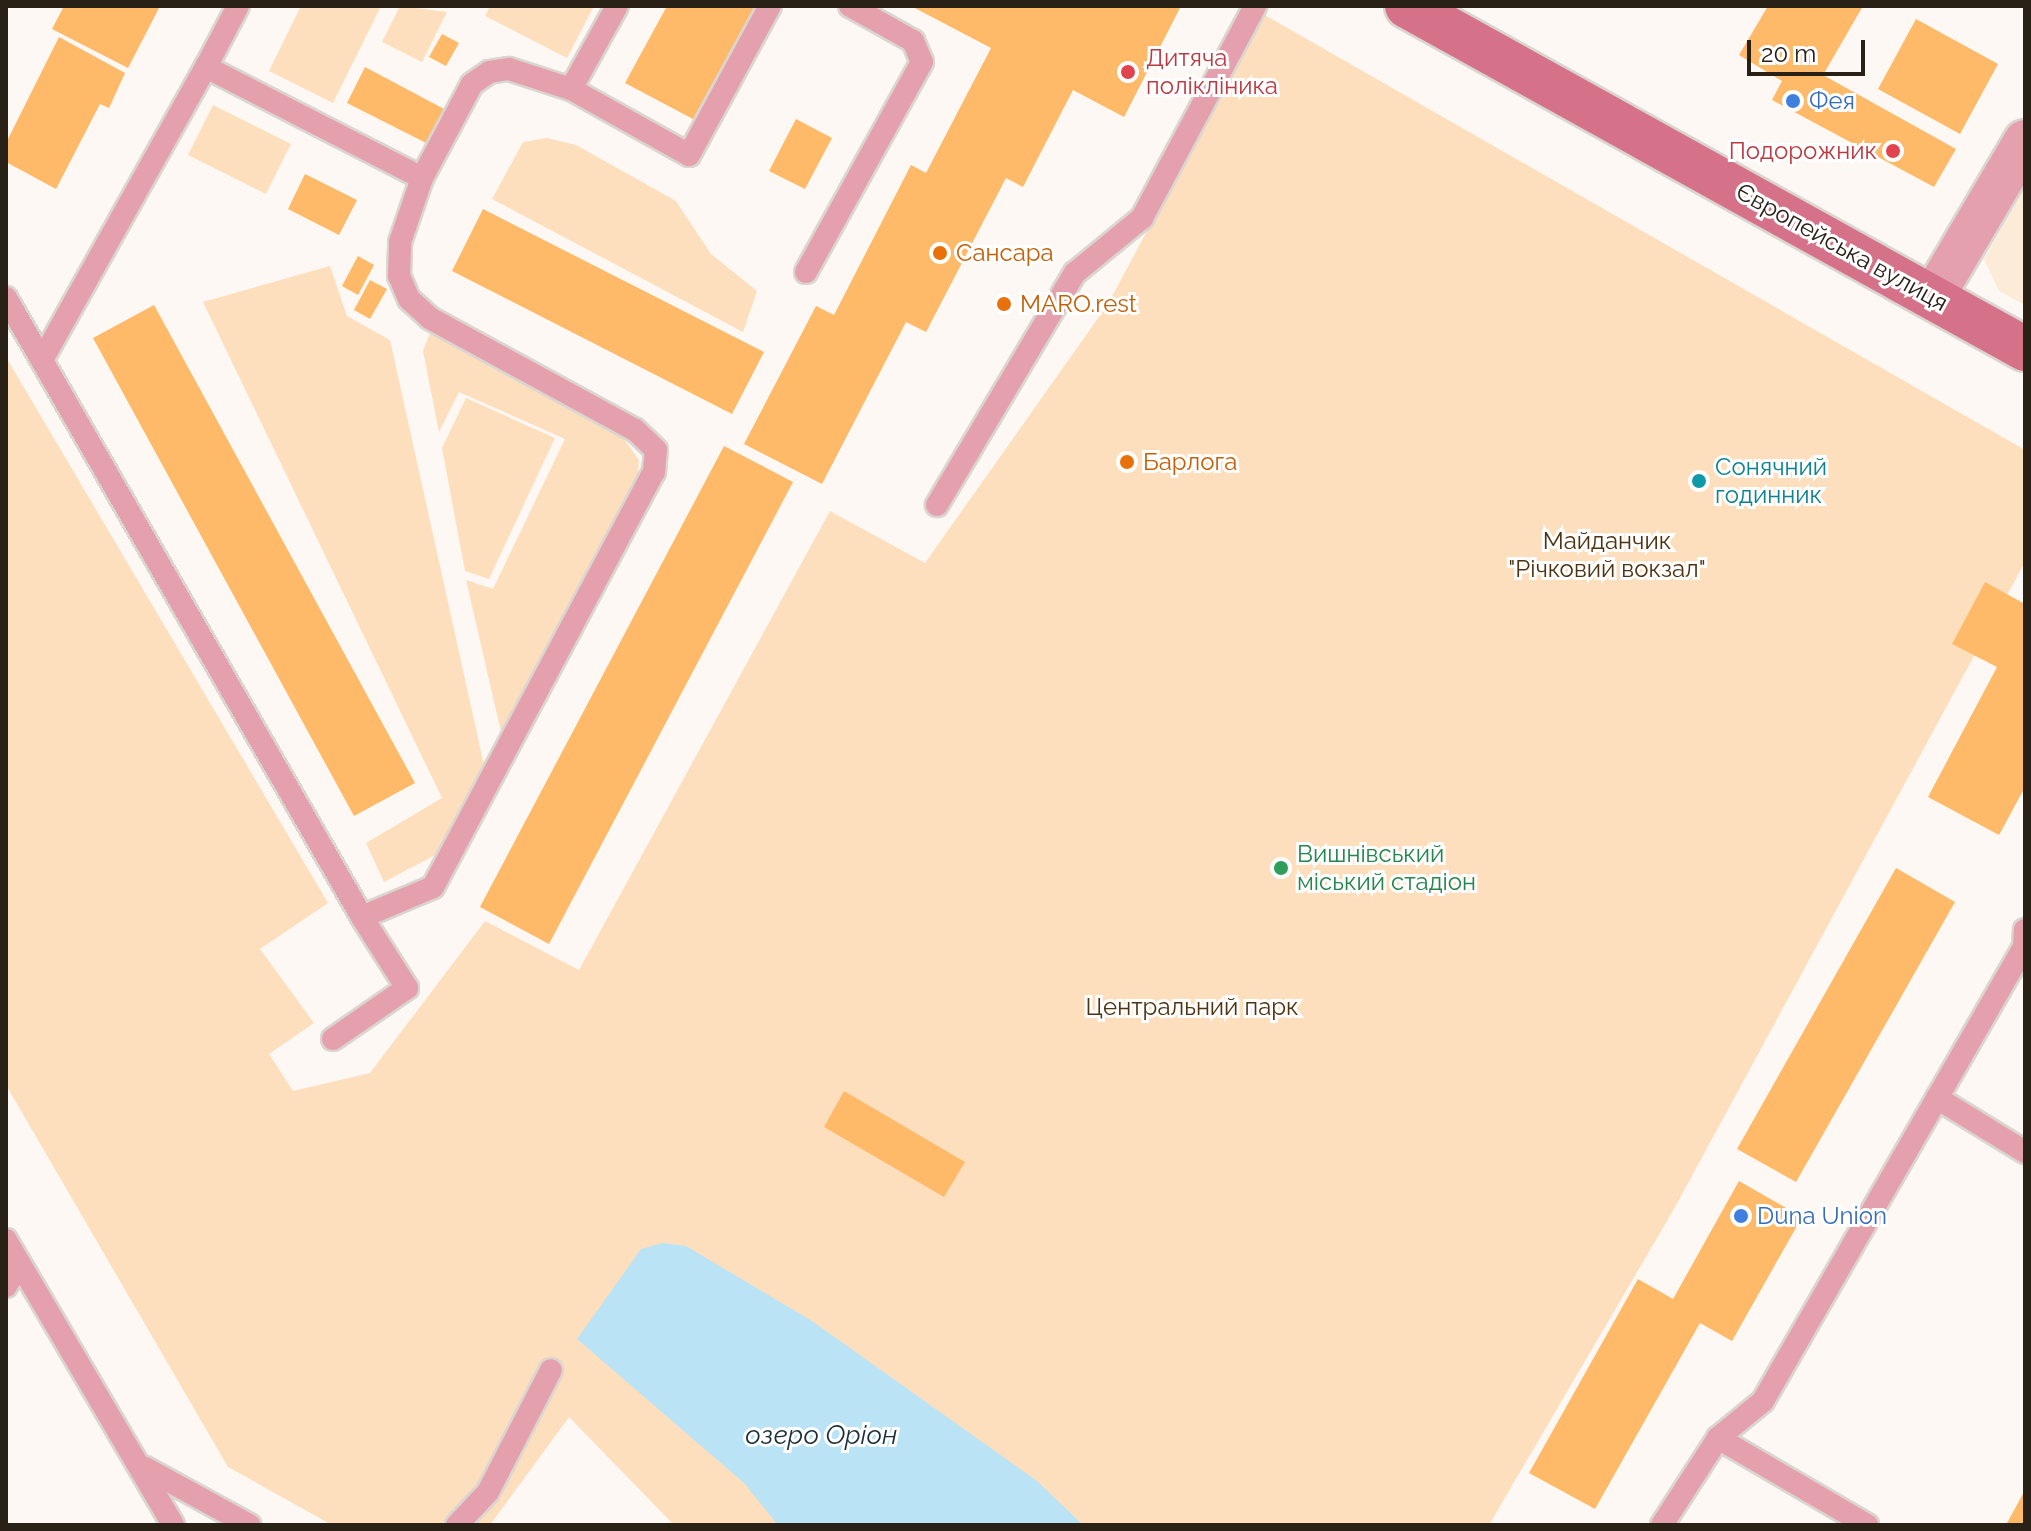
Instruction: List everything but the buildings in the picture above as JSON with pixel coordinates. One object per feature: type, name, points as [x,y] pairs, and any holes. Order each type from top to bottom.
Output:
[{"type":"street","name":"Європейська вулиця","points":[[1407,6],[2025,349]]},
{"type":"street","points":[[1933,297],[2025,141]]},
{"type":"lane","points":[[42,360],[238,6]]},
{"type":"lane","points":[[571,89],[617,6]]},
{"type":"lane","points":[[362,917],[433,887],[654,472],[656,450],[635,430],[430,318],[409,299],[399,276],[400,242],[422,178],[472,84],[489,72],[509,69],[571,89],[689,155],[770,6]]},
{"type":"lane","points":[[806,272],[922,62],[913,41],[850,6]]},
{"type":"lane","points":[[937,505],[1075,273],[1142,218],[1255,6]]},
{"type":"lane","points":[[206,67],[422,178]]},
{"type":"lane","points":[[6,298],[362,917],[407,988],[333,1039]]},
{"type":"lane","points":[[1662,1525],[1718,1438],[1763,1401],[2025,947],[2025,930]]},
{"type":"lane","points":[[1937,1098],[2025,1152]]},
{"type":"lane","points":[[6,1240],[133,1462],[173,1525]]},
{"type":"lane","points":[[6,1286],[19,1264]]},
{"type":"lane","points":[[457,1525],[488,1492],[551,1370]]},
{"type":"lane","points":[[1718,1438],[1867,1525]]},
{"type":"lane","points":[[133,1462],[249,1525]]},
{"type":"shaded area","points":[[2025,187],[2025,305],[1999,291],[1984,259]]},
{"type":"green space","points":[[301,6],[381,6],[333,103],[269,71]]},
{"type":"green space","points":[[400,6],[447,12],[422,62],[382,42]]},
{"type":"green space","points":[[490,6],[594,6],[567,58],[485,16]]},
{"type":"green space","name":"Центральний парк","points":[[1263,14],[2025,450],[2025,562],[1674,1209],[1489,1525],[674,1525],[569,1417],[490,1525],[332,1525],[228,1467],[6,1085],[6,357],[328,903],[260,949],[314,1023],[269,1054],[293,1091],[370,1073],[485,921],[579,970],[830,511],[925,563],[1108,304]]},
{"type":"green space","points":[[213,105],[291,144],[266,194],[188,155]]},
{"type":"green space","points":[[547,138],[576,145],[676,201],[711,254],[757,291],[743,332],[492,199],[523,142]]},
{"type":"green space","points":[[330,266],[347,316],[390,340],[484,765],[439,853],[384,882],[366,843],[442,798],[203,302]]},
{"type":"green space","points":[[431,331],[620,433],[639,460],[638,474],[501,732],[466,580],[493,589],[565,439],[459,392],[439,432],[423,351]]},
{"type":"green space","points":[[466,398],[555,438],[489,579],[465,571],[442,448]]},
{"type":"water","name":"озеро Оріон","points":[[663,1243],[686,1246],[812,1321],[1037,1481],[1083,1525],[778,1525],[744,1483],[577,1339],[641,1249]]},
{"type":"place","name":"Дитяча полікліника","points":[[1128,72]]},
{"type":"place","name":"Фея","points":[[1793,101]]},
{"type":"place","name":"Подорожник","points":[[1893,151]]},
{"type":"place","name":"Сансара","points":[[940,253]]},
{"type":"place","name":"MARO.rest","points":[[1004,304]]},
{"type":"place","name":"Барлога","points":[[1127,462]]},
{"type":"place","name":"Сонячний годинник","points":[[1699,481]]},
{"type":"place","name":"Вишнівський міський стадіон","points":[[1281,868]]},
{"type":"place","name":"Duna Union","points":[[1741,1216]]},
{"type":"park label","name":"Майданчик \"Річковий вокзал\"","points":[[1607,555]]}]
